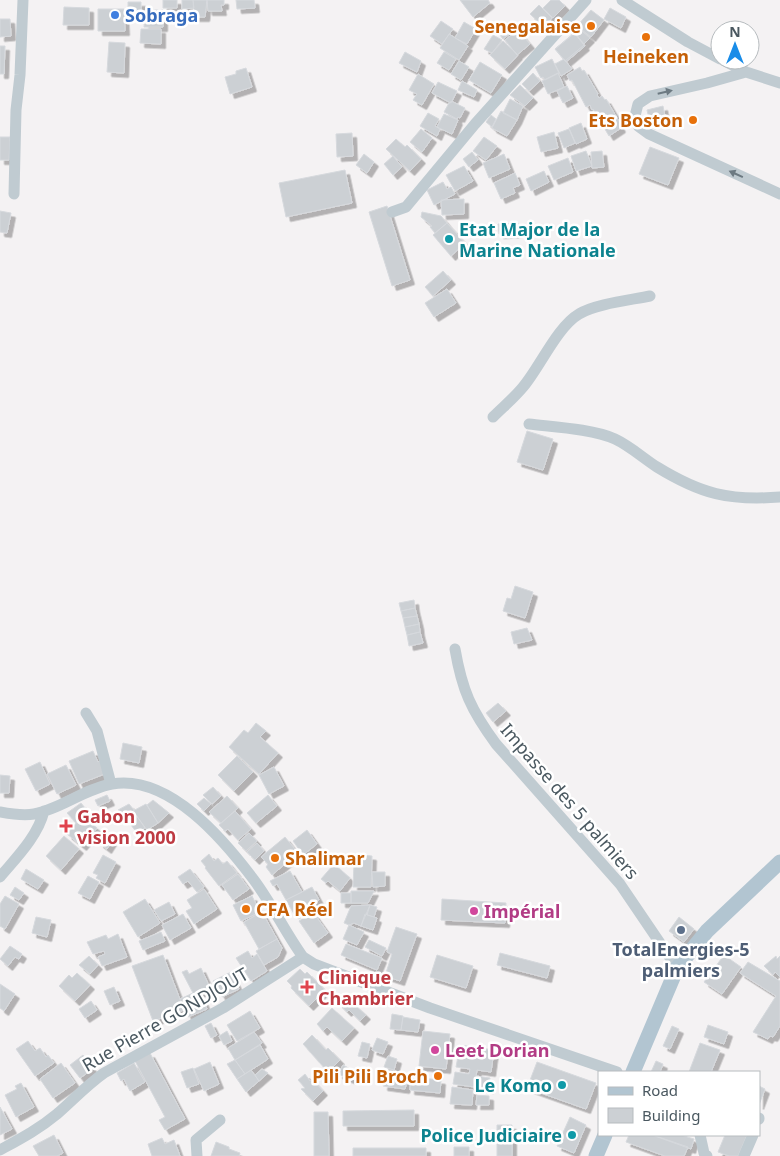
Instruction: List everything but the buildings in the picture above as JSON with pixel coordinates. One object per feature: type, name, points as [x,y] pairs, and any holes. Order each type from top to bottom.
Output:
[{"type":"main road","points":[[633,1071],[677,968],[707,931],[780,862]]},
{"type":"main road","points":[[596,1156],[605,1136]]},
{"type":"street","points":[[14,194],[16,118],[23,0]]},
{"type":"street","points":[[392,212],[406,208],[493,104],[586,0]]},
{"type":"street","points":[[622,0],[688,42],[710,53]]},
{"type":"street","points":[[742,70],[780,82]]},
{"type":"street","points":[[746,72],[650,96],[638,104],[635,116],[638,126],[649,134],[780,194]]},
{"type":"street","points":[[493,418],[523,386],[546,352],[570,321],[579,313],[650,296]]},
{"type":"street","points":[[529,424],[569,429],[614,439],[676,478],[709,493],[751,499],[780,497]]},
{"type":"street","name":"Impasse des 5 palmiers","points":[[455,648],[462,682],[480,723],[496,744],[620,884],[677,968]]},
{"type":"street","points":[[86,713],[97,731],[112,784]]},
{"type":"street","points":[[0,812],[25,815],[44,811],[84,793],[112,784],[123,783],[144,786],[190,810],[216,837],[254,880],[303,957],[314,964],[430,1008],[613,1071]]},
{"type":"street","points":[[0,877],[30,840],[44,811]]},
{"type":"street","name":"Rue Pierre GONDJOUT","points":[[0,1150],[41,1127],[90,1083],[104,1073],[223,1008],[303,957]]},
{"type":"street","points":[[197,1156],[196,1140],[220,1120]]},
{"type":"street","points":[[700,1136],[704,1153],[707,1156]]},
{"type":"street","points":[[744,1156],[753,1136]]},
{"type":"place","name":"Sobraga","points":[[115,15]]},
{"type":"place","name":"Senegalaise","points":[[591,26]]},
{"type":"place","name":"Heineken","points":[[646,37]]},
{"type":"place","name":"Ets Boston","points":[[693,120]]},
{"type":"place","name":"Etat Major de la Marine Nationale","points":[[449,239]]},
{"type":"place","name":"Gabon vision 2000","points":[[66,826]]},
{"type":"place","name":"Shalimar","points":[[275,858]]},
{"type":"place","name":"CFA Réel","points":[[246,909]]},
{"type":"place","name":"Impérial","points":[[474,911]]},
{"type":"place","name":"TotalEnergies-5 palmiers","points":[[681,930]]},
{"type":"place","name":"Clinique Chambrier","points":[[307,987]]},
{"type":"place","name":"Leet Dorian","points":[[435,1050]]},
{"type":"place","name":"Pili Pili Broch","points":[[438,1076]]},
{"type":"place","name":"Le Komo","points":[[562,1085]]},
{"type":"place","name":"Police Judiciaire","points":[[572,1135]]}]
